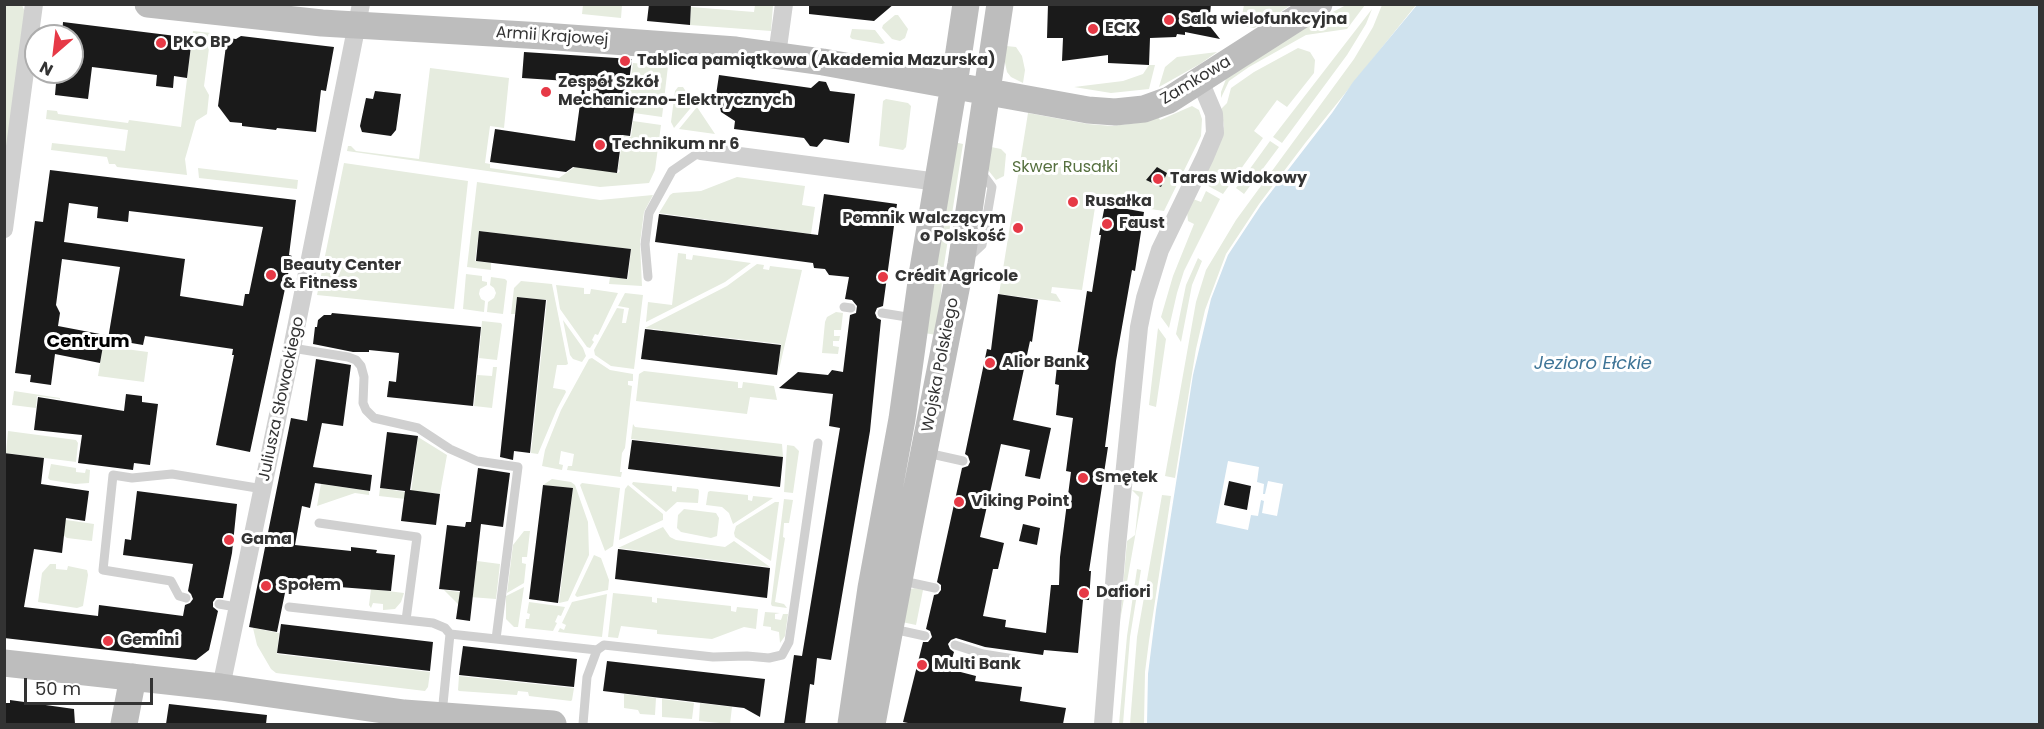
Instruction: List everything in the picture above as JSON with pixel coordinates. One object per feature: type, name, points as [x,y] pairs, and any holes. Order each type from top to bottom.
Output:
[{"type":"street","points":[[4,229],[34,4]]},
{"type":"street","name":"Armii Krajowej","points":[[148,4],[359,15],[543,36],[736,50],[954,85]]},
{"type":"street","points":[[777,55],[784,4]]},
{"type":"street","name":"Wojska Polskiego","points":[[851,724],[871,588],[902,418],[966,4]]},
{"type":"street","name":"Wojska Polskiego","points":[[872,724],[961,264],[1000,4]]},
{"type":"street","name":"Zamkowa","points":[[954,85],[1088,110],[1115,112],[1144,109],[1200,81],[1319,4]]},
{"type":"street","name":"Juliusza Słowackiego","points":[[220,687],[228,606],[243,584],[359,15]]},
{"type":"street","points":[[1103,724],[1118,535],[1139,327],[1145,298],[1161,250],[1215,133],[1214,114],[1200,81]]},
{"type":"street","points":[[701,152],[938,182]]},
{"type":"street","points":[[4,663],[220,687],[403,718],[442,715],[553,724]]},
{"type":"street","points":[[124,724],[133,677]]},
{"type":"lane","points":[[648,277],[645,244],[649,213],[672,171],[701,152]]},
{"type":"lane","points":[[882,313],[916,318]]},
{"type":"lane","points":[[292,348],[356,360],[364,376],[363,403],[374,418],[418,428],[450,449],[477,461],[518,467],[496,639]]},
{"type":"lane","points":[[583,724],[587,677],[597,650],[604,645],[713,657],[769,658],[782,655],[789,642],[818,443]]},
{"type":"lane","points":[[924,452],[963,461]]},
{"type":"lane","points":[[186,598],[179,596],[171,581],[103,570],[113,475],[132,478],[172,474],[263,489]]},
{"type":"lane","points":[[319,524],[417,537],[406,620]]},
{"type":"lane","points":[[899,580],[935,588]]},
{"type":"lane","points":[[289,607],[433,623],[445,628],[450,634],[597,650]]},
{"type":"lane","points":[[891,628],[925,636]]},
{"type":"lane","points":[[442,715],[450,634]]},
{"type":"lane","points":[[955,645],[983,654],[1014,658]]},
{"type":"green space","points":[[1244,4],[1291,5],[1254,28],[1240,25]]},
{"type":"green space","points":[[5,5],[22,5],[25,12],[5,167]]},
{"type":"green space","points":[[583,5],[622,5],[621,18],[582,14]]},
{"type":"green space","points":[[755,5],[773,5],[771,31],[690,25],[691,7],[754,12]]},
{"type":"green space","points":[[1346,5],[1365,5],[1347,29],[1306,35],[1229,81],[1221,98],[1226,79],[1314,22]]},
{"type":"green space","points":[[1382,5],[1416,5],[1306,142],[1259,204],[1226,254],[1205,310],[1196,349],[1175,478],[1165,476],[1196,302],[1206,270],[1236,220],[1354,59],[1373,27]]},
{"type":"green space","points":[[1372,9],[1366,24],[1347,55],[1282,143],[1273,137]]},
{"type":"green space","points":[[895,15],[898,15],[908,29],[905,38],[900,41],[892,39],[882,28]]},
{"type":"green space","points":[[852,29],[875,30],[885,43],[852,39],[850,37]]},
{"type":"green space","points":[[193,31],[211,33],[204,86],[209,95],[207,114],[196,121],[185,159],[187,175],[117,167],[115,164],[109,164],[107,157],[51,150],[52,143],[125,151],[128,130],[46,119],[47,110],[57,111],[58,114],[128,123],[129,120],[181,127]]},
{"type":"green space","points":[[1006,46],[1016,47],[1022,56],[1025,70],[1023,83],[1011,77],[1007,72],[1004,58]]},
{"type":"green space","points":[[1298,48],[1310,52],[1315,60],[1314,73],[1287,107],[1277,100],[1254,131],[1263,138],[1223,194],[1201,182],[1221,140],[1224,126],[1221,109],[1227,103],[1231,88],[1254,72]]},
{"type":"green space","points":[[1217,52],[1159,87],[1165,67],[1177,57]]},
{"type":"green space","points":[[633,63],[668,66],[662,117],[634,113],[636,98],[628,97]]},
{"type":"green space","points":[[1149,65],[1155,65],[1149,89],[1111,93],[1074,87],[1123,81],[1143,74]]},
{"type":"green space","points":[[430,68],[509,78],[504,128],[490,126],[485,163],[490,164],[490,168],[559,178],[576,166],[618,173],[623,136],[631,137],[633,121],[661,125],[655,170],[649,183],[600,187],[347,151],[348,146],[351,146],[356,151],[419,159]]},
{"type":"green space","points":[[678,87],[683,87],[694,104],[674,128],[671,122],[675,91]]},
{"type":"green space","points":[[886,99],[908,103],[911,106],[906,147],[903,150],[879,146],[883,101]]},
{"type":"green space","name":"Skwer Rusałki","points":[[1192,106],[1199,110],[1202,119],[1201,136],[1164,211],[1096,201],[1082,290],[1052,287],[1051,293],[1056,294],[1061,302],[999,294],[1028,113],[1112,126],[1137,123],[1158,116],[1160,120]]},
{"type":"green space","points":[[697,107],[715,134],[679,129]]},
{"type":"green space","points":[[1270,141],[1279,147],[1244,194],[1236,188]]},
{"type":"green space","points":[[954,142],[963,144],[943,271],[937,335],[924,333]]},
{"type":"green space","points":[[991,147],[1001,149],[1006,154],[1004,176],[996,180],[988,170]]},
{"type":"green space","points":[[344,163],[468,181],[454,309],[317,295]]},
{"type":"green space","points":[[198,168],[298,180],[297,189],[199,178]]},
{"type":"green space","points":[[737,177],[805,186],[802,205],[815,207],[811,234],[659,213],[673,193],[701,191]]},
{"type":"green space","points":[[477,182],[600,200],[653,195],[644,212],[640,243],[642,286],[609,284],[610,277],[628,279],[631,249],[479,231],[475,261],[491,263],[491,270],[467,267]]},
{"type":"green space","points":[[1206,191],[1220,199],[1184,271],[1169,328],[1161,317],[1173,276],[1194,224],[1188,221],[1187,212],[1193,199],[1201,202]]},
{"type":"green space","points":[[678,253],[686,254],[686,259],[692,260],[693,255],[751,263],[725,282],[646,322],[648,302],[672,305]]},
{"type":"green space","points":[[1198,258],[1202,261],[1192,285],[1181,342],[1176,334],[1186,285]]},
{"type":"green space","points":[[757,264],[764,265],[763,269],[769,270],[770,266],[802,270],[778,374],[781,344],[703,335],[703,337],[698,334],[662,332],[662,330],[645,328],[727,286]]},
{"type":"green space","points":[[466,274],[482,276],[482,281],[487,282],[487,285],[480,289],[479,294],[485,301],[484,312],[463,309]]},
{"type":"green space","points":[[491,277],[507,281],[503,314],[487,312],[488,302],[494,298],[496,293],[490,285]]},
{"type":"green space","points":[[521,281],[552,284],[568,364],[557,365],[553,388],[566,392],[538,454],[531,453],[547,300],[517,297],[515,314],[511,314],[514,288]]},
{"type":"green space","points":[[556,285],[584,288],[584,294],[590,294],[591,289],[618,293],[598,335],[595,334],[590,348],[560,309]]},
{"type":"green space","points":[[625,293],[643,295],[634,369],[611,366],[595,355],[594,350],[617,308],[624,309],[622,323],[626,323],[629,308],[618,306]]},
{"type":"green space","points":[[836,312],[843,313],[841,330],[834,330],[834,336],[840,336],[839,341],[833,341],[833,346],[839,347],[838,354],[822,353],[825,322],[827,317]]},
{"type":"green space","points":[[563,320],[583,348],[586,356],[582,362],[573,359],[570,355]]},
{"type":"green space","points":[[482,321],[502,325],[497,360],[479,358]]},
{"type":"green space","points":[[1158,328],[1166,339],[1156,407],[1149,405]]},
{"type":"green space","points":[[103,346],[148,352],[144,382],[98,376]]},
{"type":"green space","points":[[592,358],[610,370],[633,374],[633,381],[628,381],[628,385],[632,386],[625,448],[622,453],[621,477],[567,470],[568,466],[572,466],[574,454],[561,451],[559,464],[563,465],[562,470],[542,466],[545,450],[561,410],[589,359]]},
{"type":"green space","points":[[493,367],[497,367],[492,408],[474,406],[477,375],[492,376]]},
{"type":"green space","points":[[644,371],[738,382],[738,388],[742,388],[743,382],[774,386],[777,400],[750,397],[747,414],[636,401],[639,374]]},
{"type":"green space","points":[[14,391],[60,399],[37,396],[36,408],[12,405]]},
{"type":"green space","points":[[633,424],[635,427],[782,444],[783,457],[631,439]]},
{"type":"green space","points":[[8,431],[76,440],[78,443],[76,462],[6,453]]},
{"type":"green space","points":[[418,437],[447,455],[440,494],[424,492],[423,501],[379,496],[380,488],[411,493]]},
{"type":"green space","points":[[787,445],[794,446],[799,451],[793,493],[784,492]]},
{"type":"green space","points":[[51,464],[76,468],[76,472],[85,473],[86,469],[90,470],[89,483],[75,484],[50,480],[48,478]]},
{"type":"green space","points":[[552,479],[571,482],[575,485],[588,522],[589,555],[568,601],[559,603],[573,488],[543,485]]},
{"type":"green space","points":[[633,482],[672,486],[672,491],[676,492],[677,487],[698,489],[698,503],[677,502],[666,512],[632,484]]},
{"type":"green space","points":[[582,483],[620,488],[613,546],[605,551],[580,485]]},
{"type":"green space","points":[[321,484],[369,491],[369,495],[355,493],[317,506]]},
{"type":"green space","points":[[628,485],[663,514],[663,520],[619,540],[625,489]]},
{"type":"green space","points":[[1132,490],[1143,492],[1120,621],[1127,541],[1135,535],[1139,497]]},
{"type":"green space","points":[[710,491],[748,495],[748,500],[752,501],[753,496],[773,498],[733,524],[729,513],[722,507],[706,505]]},
{"type":"green space","points":[[1162,495],[1171,496],[1145,672],[1144,724],[1130,724],[1137,637]]},
{"type":"green space","points":[[784,499],[793,500],[789,523],[784,523],[783,537],[785,538],[775,602],[784,604],[787,608],[771,604]]},
{"type":"green space","points":[[775,502],[779,502],[771,561],[735,537],[734,533],[736,526]]},
{"type":"green space","points":[[684,509],[716,513],[719,518],[717,536],[711,538],[681,532],[677,528],[678,515]]},
{"type":"green space","points":[[39,516],[94,524],[92,541],[67,538]]},
{"type":"green space","points":[[663,527],[670,537],[676,540],[725,547],[734,541],[770,567],[618,548]]},
{"type":"green space","points":[[524,531],[530,531],[527,557],[522,557],[522,563],[526,564],[524,583],[507,593],[513,545]]},
{"type":"green space","points":[[594,555],[601,558],[609,580],[608,590],[577,597],[575,595]]},
{"type":"green space","points":[[477,561],[500,564],[496,599],[470,597],[466,606],[458,604],[444,590],[473,594]]},
{"type":"green space","points":[[50,564],[56,564],[56,569],[67,570],[68,566],[87,570],[83,606],[77,608],[38,602],[42,573]]},
{"type":"green space","points":[[1137,569],[1141,570],[1130,637],[1123,724],[1119,724],[1127,636]]},
{"type":"green space","points":[[524,587],[518,627],[514,627],[506,619],[506,596]]},
{"type":"green space","points":[[371,589],[404,593],[395,609],[383,610],[383,604],[373,603],[371,608],[369,605]]},
{"type":"green space","points":[[911,589],[923,590],[916,625],[902,622]]},
{"type":"green space","points":[[613,593],[652,597],[652,602],[657,603],[657,598],[731,606],[731,611],[736,612],[737,607],[758,609],[756,629],[744,627],[712,639],[657,634],[657,630],[621,626],[618,638],[608,637]]},
{"type":"green space","points":[[607,594],[602,637],[558,632],[560,628],[564,630],[566,625],[562,623],[572,602]]},
{"type":"green space","points":[[529,602],[565,607],[561,616],[558,615],[553,631],[525,628],[526,619],[529,619],[530,614],[527,613]]},
{"type":"green space","points":[[765,612],[780,613],[775,614],[775,619],[781,620],[783,614],[788,614],[785,636],[780,643],[779,632],[771,630],[771,627],[763,626]]},
{"type":"green space","points":[[253,628],[279,633],[277,654],[430,672],[428,687],[425,691],[276,673],[271,669],[257,645]]},
{"type":"green space","points":[[459,676],[574,688],[571,701],[529,696],[528,692],[518,691],[517,695],[459,691]]},
{"type":"green space","points":[[624,694],[656,698],[655,715],[640,714],[638,710],[624,708]]},
{"type":"green space","points":[[662,699],[694,703],[692,719],[662,717]]},
{"type":"green space","points":[[700,703],[732,707],[730,724],[699,721]]},
{"type":"water","name":"Jezioro Ełckie","points":[[1417,5],[2039,5],[2039,724],[1147,724],[1148,674],[1156,610],[1193,375],[1211,299],[1228,255],[1261,205],[1353,82]]},
{"type":"pier","points":[[1228,461],[1259,467],[1257,482],[1264,484],[1263,494],[1265,494],[1268,481],[1283,484],[1277,516],[1262,513],[1264,501],[1261,500],[1258,516],[1251,515],[1248,530],[1216,523]]},
{"type":"building","points":[[649,4],[691,4],[690,25],[647,21]]},
{"type":"building","points":[[809,4],[894,4],[874,21],[809,14]]},
{"type":"building","points":[[1048,4],[1211,4],[1209,25],[1220,39],[1185,32],[1185,35],[1177,34],[1176,37],[1150,38],[1149,65],[1108,63],[1108,55],[1062,61],[1063,38],[1047,38]]},
{"type":"building","points":[[84,25],[192,38],[187,78],[174,76],[173,88],[156,86],[157,75],[92,67],[88,99],[55,95],[56,84],[84,84]]},
{"type":"building","points":[[241,36],[334,47],[326,91],[321,90],[316,132],[277,128],[276,130],[242,126],[242,123],[230,122],[218,106],[227,38],[236,39]]},
{"type":"building","points":[[524,52],[632,59],[627,97],[636,98],[630,136],[622,135],[617,173],[573,167],[566,172],[490,162],[495,129],[575,141],[583,82],[522,78]]},
{"type":"building","points":[[719,75],[811,88],[819,81],[826,82],[830,91],[855,94],[849,143],[824,139],[817,147],[810,146],[804,138],[734,129],[735,121],[721,112],[719,103],[715,102]]},
{"type":"building","points":[[375,91],[401,94],[396,130],[391,136],[362,132],[360,126],[366,98],[373,99]]},
{"type":"building","points":[[1157,167],[1167,173],[1161,187],[1146,180]]},
{"type":"building","points":[[50,170],[296,200],[289,255],[292,256],[250,452],[216,445],[234,355],[232,355],[233,349],[145,336],[143,345],[108,339],[120,267],[62,259],[56,305],[60,313],[58,326],[105,335],[100,363],[55,354],[51,385],[30,382],[31,375],[15,373],[35,221],[43,222]],"holes":[[[69,203],[98,207],[97,218],[128,222],[129,211],[263,227],[249,294],[245,294],[243,306],[180,296],[185,259],[64,242]]]},
{"type":"building","points":[[824,194],[897,204],[883,306],[877,308],[875,313],[881,320],[870,431],[831,660],[817,658],[814,685],[810,684],[805,724],[784,724],[794,655],[802,656],[840,428],[829,426],[833,394],[779,388],[798,372],[828,375],[832,370],[843,372],[850,315],[856,313],[857,306],[852,300],[845,299],[849,277],[829,275],[825,269],[814,268],[813,263],[655,242],[659,214],[818,235]]},
{"type":"building","points":[[1105,205],[1144,212],[1135,271],[1132,270],[1116,361],[1105,447],[1108,447],[1089,571],[1091,571],[1089,600],[1083,600],[1078,653],[1044,650],[1043,655],[985,647],[956,638],[948,644],[954,652],[949,669],[976,676],[975,681],[1022,687],[1020,701],[1066,708],[1063,724],[913,724],[903,722],[923,642],[928,642],[932,637],[930,631],[926,629],[934,595],[941,590],[941,585],[937,582],[962,468],[968,466],[970,462],[965,454],[987,349],[991,350],[998,294],[1038,300],[1032,342],[1030,341],[1013,420],[1051,428],[1040,479],[1025,476],[1030,450],[1001,444],[980,537],[1004,543],[998,569],[993,569],[983,616],[1006,620],[1005,627],[1046,633],[1051,585],[1059,585],[1060,557],[1071,472],[1066,471],[1073,418],[1056,415],[1059,385],[1055,384],[1057,366],[1075,369],[1087,291],[1092,292]]},
{"type":"building","points":[[479,231],[631,249],[627,279],[476,261]]},
{"type":"building","points":[[517,297],[546,300],[530,453],[514,451],[513,460],[500,457]]},
{"type":"building","points":[[332,313],[481,327],[473,406],[387,397],[389,381],[396,382],[399,353],[369,350],[369,352],[353,352],[313,344],[318,320]]},
{"type":"building","points":[[645,329],[781,345],[777,375],[641,359]]},
{"type":"building","points":[[316,359],[351,365],[343,426],[322,423],[313,467],[372,475],[370,491],[315,483],[310,508],[302,506],[295,545],[351,551],[351,547],[395,555],[391,591],[287,583],[277,632],[249,627],[291,418],[307,421]]},
{"type":"building","points":[[126,394],[142,396],[142,402],[158,404],[150,465],[134,463],[133,470],[78,463],[82,435],[34,430],[38,397],[124,411]]},
{"type":"building","points":[[387,432],[418,436],[410,490],[440,494],[436,525],[401,521],[405,491],[380,488]]},
{"type":"building","points":[[632,440],[783,457],[780,487],[628,469]]},
{"type":"building","points":[[4,453],[44,458],[41,484],[89,491],[85,521],[66,518],[62,553],[34,549],[24,607],[98,616],[99,605],[183,616],[185,605],[193,599],[188,591],[193,564],[123,555],[125,539],[131,540],[137,491],[237,504],[232,553],[223,598],[216,598],[213,602],[213,607],[218,611],[209,650],[196,660],[4,638]]},
{"type":"building","points":[[478,468],[510,473],[503,527],[481,524],[470,621],[456,619],[460,591],[439,589],[447,525],[465,527],[466,522],[471,522]]},
{"type":"building","points":[[1229,481],[1251,486],[1247,510],[1224,505]]},
{"type":"building","points":[[543,485],[573,488],[558,603],[529,599]]},
{"type":"building","points":[[1023,524],[1040,528],[1037,545],[1019,541]]},
{"type":"building","points":[[618,549],[770,568],[767,598],[615,579]]},
{"type":"building","points":[[281,624],[433,642],[430,671],[277,653]]},
{"type":"building","points":[[463,646],[577,659],[574,687],[459,675]]},
{"type":"building","points":[[607,661],[765,679],[760,717],[744,708],[603,691]]},
{"type":"building","points":[[10,700],[74,709],[75,724],[4,724],[4,703],[10,703]]},
{"type":"building","points":[[169,704],[267,715],[266,724],[166,724]]},
{"type":"place","name":"Sala wielofunkcyjna","points":[[1169,20]]},
{"type":"place","name":"ECK","points":[[1093,29]]},
{"type":"place","name":"PKO BP","points":[[161,43]]},
{"type":"place","name":"Tablica pamiątkowa (Akademia Mazurska)","points":[[625,61]]},
{"type":"place","name":"Zespół Szkół Mechaniczno-Elektrycznych","points":[[546,92]]},
{"type":"place","name":"Technikum nr 6","points":[[600,145]]},
{"type":"place","name":"Taras Widokowy","points":[[1158,179]]},
{"type":"place","name":"Rusałka","points":[[1073,202]]},
{"type":"place","name":"Faust","points":[[1107,224]]},
{"type":"place","name":"Pomnik Walczącym o Polskość","points":[[1018,228]]},
{"type":"place","name":"Beauty Center & Fitness","points":[[271,275]]},
{"type":"place","name":"Crédit Agricole","points":[[883,277]]},
{"type":"place","name":"Alior Bank","points":[[990,363]]},
{"type":"place","name":"Smętek","points":[[1083,478]]},
{"type":"place","name":"Viking Point","points":[[959,502]]},
{"type":"place","name":"Gama","points":[[229,540]]},
{"type":"place","name":"Społem","points":[[266,586]]},
{"type":"place","name":"Dafiori","points":[[1084,593]]},
{"type":"place","name":"Gemini","points":[[108,641]]},
{"type":"place","name":"Multi Bank","points":[[922,665]]},
{"type":"district","name":"Centrum","points":[[88,342]]}]
